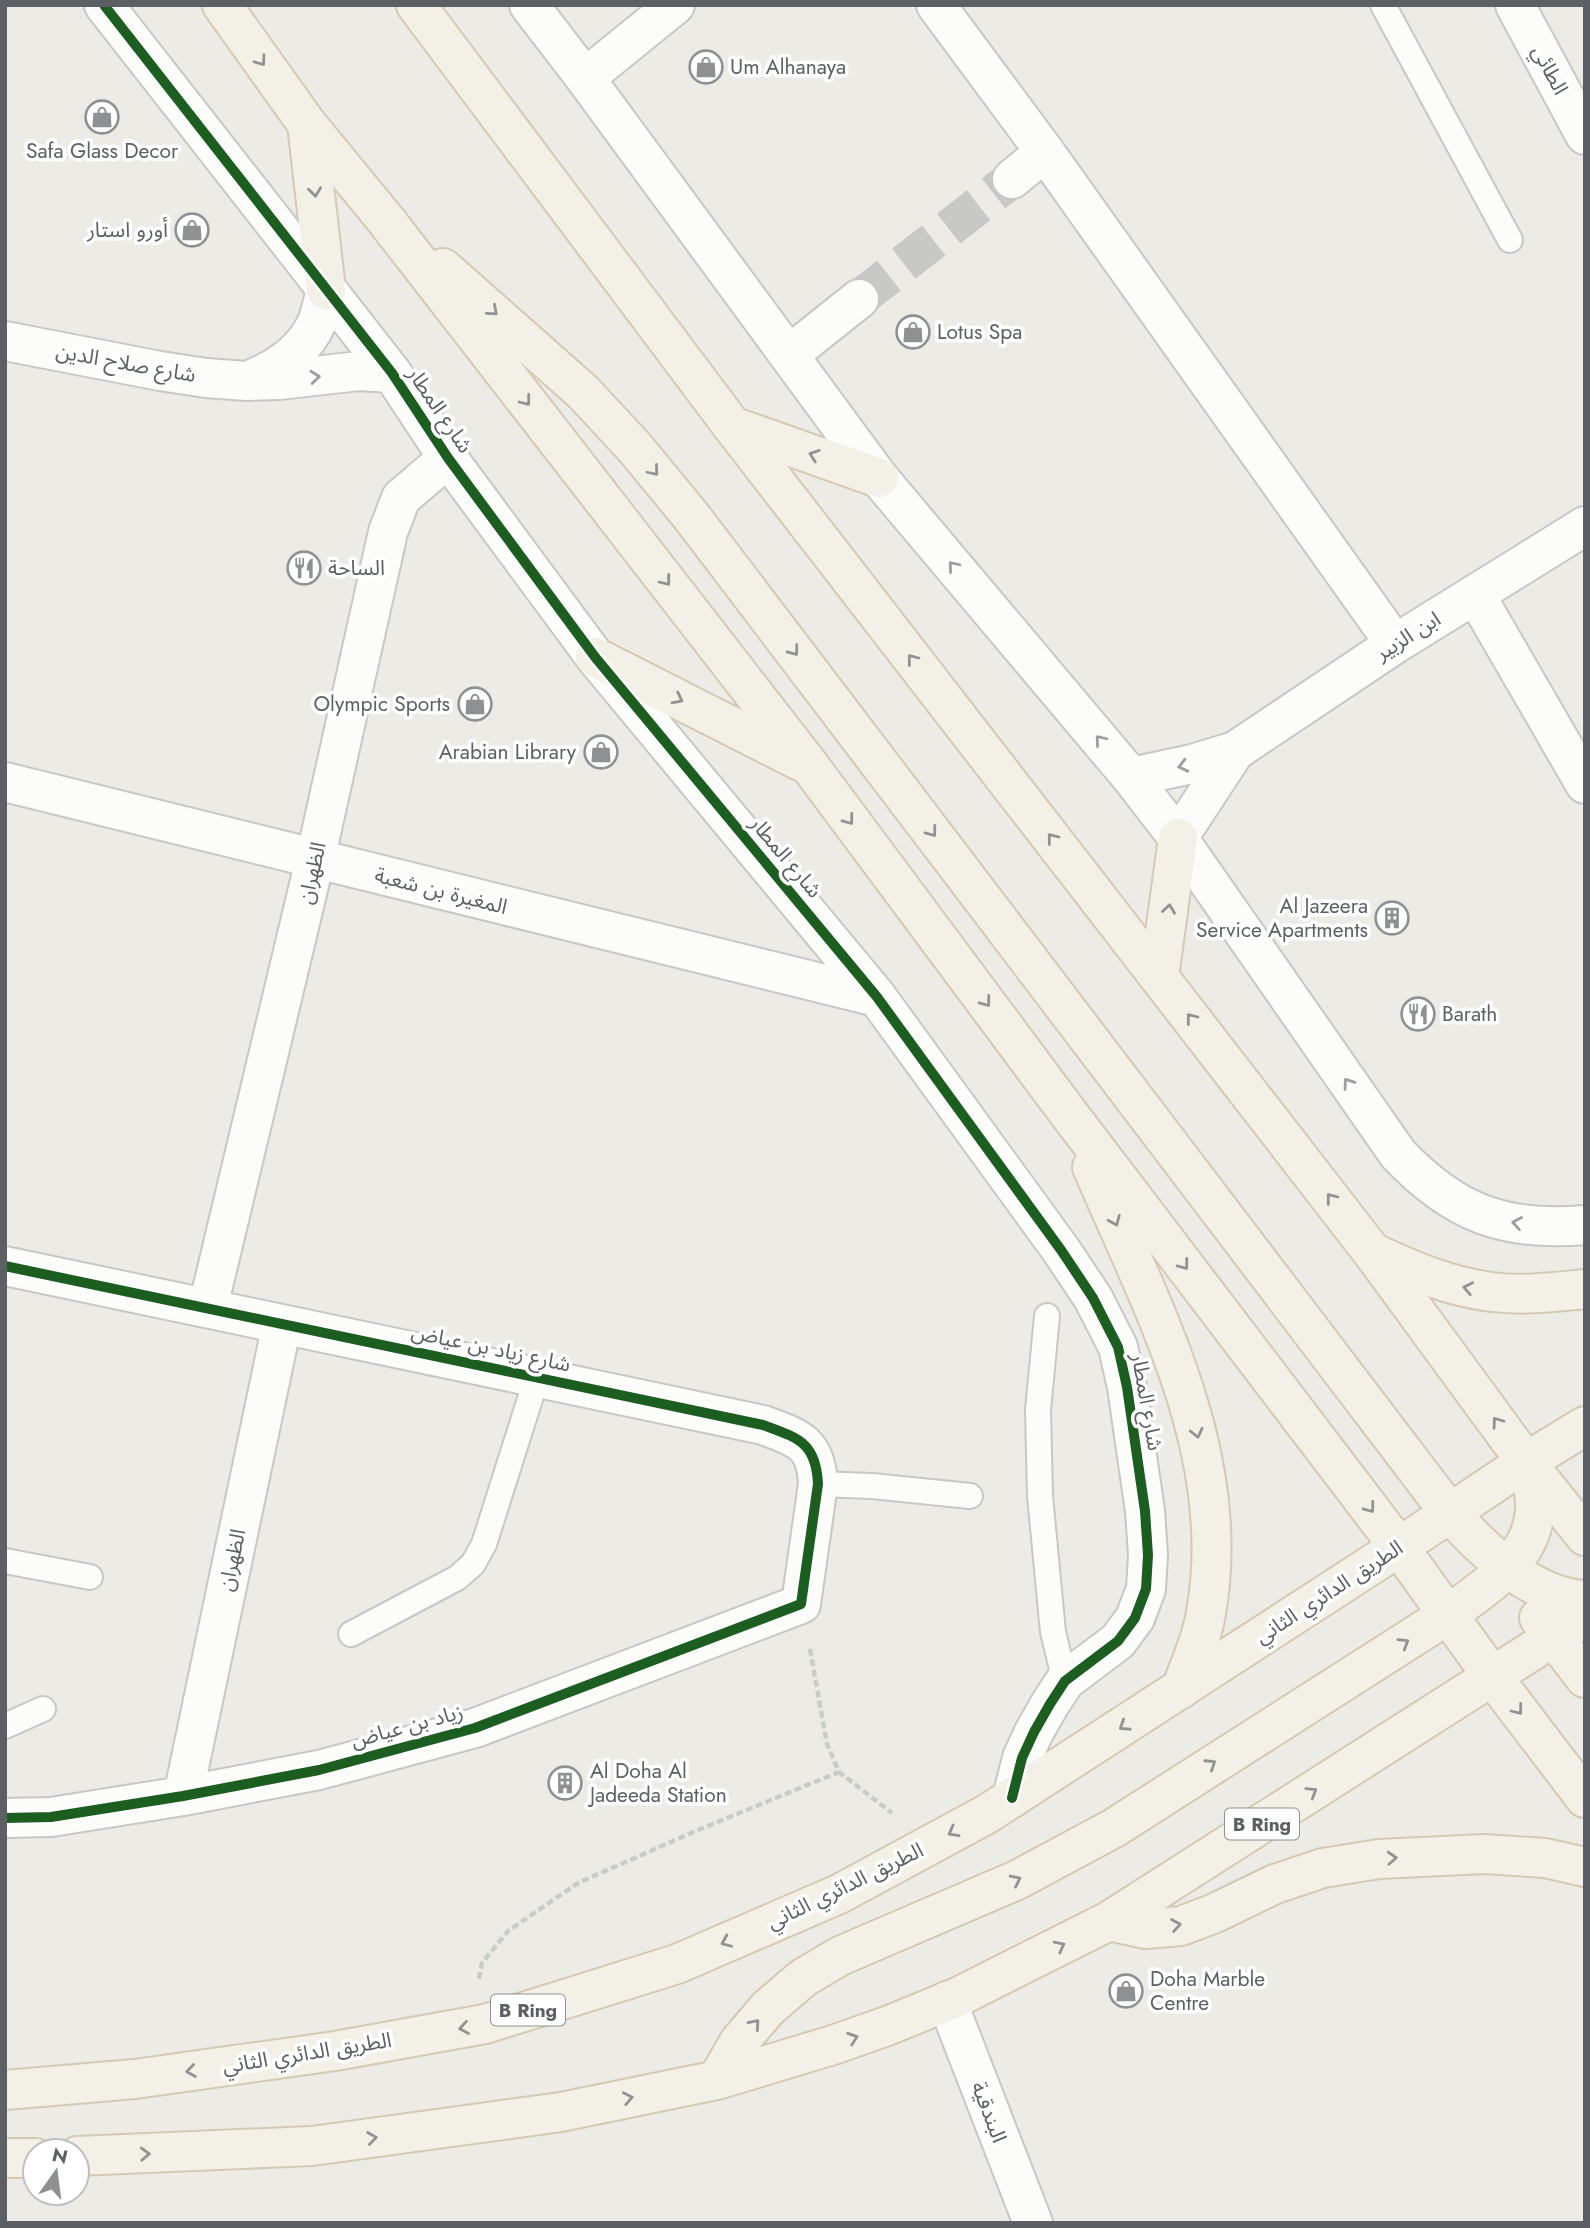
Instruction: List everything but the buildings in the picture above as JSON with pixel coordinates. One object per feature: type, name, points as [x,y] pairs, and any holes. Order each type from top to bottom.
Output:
[{"type":"main road","points":[[222,5],[307,124],[385,219],[809,765],[1585,1798]]},
{"type":"main road","points":[[416,5],[732,426],[1372,1252],[1527,1462],[1581,1525],[1545,1543],[1509,1575],[1114,1828],[1017,1880],[841,1956],[803,1978],[768,2008],[740,2042],[717,2080]]},
{"type":"main road","points":[[307,124],[326,290]]},
{"type":"main road","points":[[385,219],[465,286],[583,392],[635,448],[691,516],[1449,1512],[1509,1575],[1585,1678]]},
{"type":"main road","points":[[732,426],[879,478]]},
{"type":"main road","points":[[595,657],[809,765]]},
{"type":"main road","points":[[1160,977],[1178,838]]},
{"type":"main road","points":[[1069,1114],[1177,1365],[1199,1443],[1211,1511],[1210,1586],[1206,1616],[1181,1689]]},
{"type":"main road","points":[[1372,1252],[1416,1272],[1461,1287],[1525,1293],[1585,1289]]},
{"type":"main road","name":"الطريق الدائري الثاني","points":[[5,2090],[162,2075],[335,2051],[485,2024],[677,1964],[839,1894],[1012,1798],[1585,1426]]},
{"type":"main road","points":[[1492,1676],[1485,1643],[1486,1629],[1535,1518],[1536,1492],[1527,1462]]},
{"type":"main road","points":[[1399,1547],[1421,1541],[1452,1544],[1509,1575],[1565,1597],[1585,1600]]},
{"type":"main road","name":"B Ring","points":[[91,2156],[312,2146],[561,2112],[717,2080],[887,2026],[947,2001],[1110,1920],[1585,1617]]},
{"type":"main road","points":[[1110,1920],[1145,1929],[1181,1926],[1275,1884],[1323,1868],[1379,1858],[1484,1854],[1545,1858],[1585,1867]]},
{"type":"street","name":"شارع المطار","points":[[104,5],[391,373],[448,458],[595,657],[877,997],[1062,1250],[1093,1298],[1118,1347],[1128,1387],[1145,1511],[1148,1555],[1146,1589],[1135,1618],[1118,1641],[1065,1681],[1034,1732],[1022,1758],[1012,1798]]},
{"type":"street","points":[[529,5],[790,354],[879,478],[1131,777],[1178,838],[1398,1154],[1419,1176],[1443,1195],[1468,1209],[1497,1220],[1526,1225],[1585,1225]]},
{"type":"street","points":[[585,78],[675,5]]},
{"type":"street","points":[[936,5],[1045,152],[1395,643]]},
{"type":"street","name":"الطائي","points":[[1515,5],[1585,135]]},
{"type":"street","points":[[1012,179],[1045,152]]},
{"type":"street","points":[[247,381],[274,369],[299,349],[316,324],[326,290]]},
{"type":"street","points":[[790,354],[859,299]]},
{"type":"street","name":"شارع صلاح الدين","points":[[5,341],[160,371],[247,381],[359,371],[391,373]]},
{"type":"street","name":"الظهران","points":[[208,1307],[315,860],[388,532],[401,498],[448,458]]},
{"type":"street","name":"ابن الزبير","points":[[1131,777],[1192,764],[1235,751],[1395,643],[1585,526]]},
{"type":"street","points":[[1475,594],[1585,784]]},
{"type":"street","name":"ابن الزبير","points":[[1178,838],[1235,751]]},
{"type":"street","name":"المغيرة بن شعبة","points":[[5,782],[877,997]]},
{"type":"street","name":"شارع زياد بن عياض","points":[[5,1266],[763,1425],[793,1436],[806,1445],[817,1464],[818,1484],[801,1604]]},
{"type":"street","name":"الظهران","points":[[183,1796],[282,1324]]},
{"type":"street","name":"زياد بن عياض","points":[[5,1818],[51,1817],[183,1796],[319,1769],[475,1728],[801,1604]]},
{"type":"street","name":"البندقية","points":[[947,2001],[1033,2223]]},
{"type":"lane","points":[[1383,5],[1510,240]]},
{"type":"lane","points":[[1047,1316],[1038,1410],[1040,1496],[1053,1632],[1065,1681]]},
{"type":"lane","points":[[351,1634],[457,1578],[473,1564],[484,1544],[537,1377]]},
{"type":"lane","points":[[818,1484],[872,1486],[970,1496]]},
{"type":"lane","points":[[5,1561],[90,1577]]},
{"type":"lane","points":[[5,1726],[43,1709]]},
{"type":"path","points":[[801,1604],[827,1744],[839,1772],[932,1843]]},
{"type":"path","points":[[485,2024],[477,1987],[482,1963],[508,1931],[578,1883],[839,1772]]},
{"type":"tunnel","points":[[859,299],[1012,179]]},
{"type":"cycle path","points":[[104,5],[392,373],[448,458],[595,657],[877,997],[1061,1250],[1093,1298],[1118,1347],[1127,1387],[1145,1511],[1148,1555],[1146,1589],[1135,1618],[1118,1641],[1065,1681],[1050,1704],[1022,1758],[1012,1798]]},
{"type":"cycle path","points":[[5,1266],[763,1425],[795,1438],[809,1450],[818,1484],[801,1604],[475,1728],[319,1770],[183,1796],[51,1817],[5,1818]]},
{"type":"place","name":"Um Alhanaya","points":[[706,67]]},
{"type":"place","name":"Safa Glass Decor","points":[[102,117]]},
{"type":"place","name":"أورو استار","points":[[192,230]]},
{"type":"place","name":"Lotus Spa","points":[[913,332]]},
{"type":"place","name":"الساحة","points":[[304,568]]},
{"type":"place","name":"Olympic Sports","points":[[475,704]]},
{"type":"place","name":"Arabian Library","points":[[601,752]]},
{"type":"place","name":"Al Jazeera Service Apartments","points":[[1392,918]]},
{"type":"place","name":"Barath","points":[[1418,1014]]},
{"type":"place","name":"Al Doha Al Jadeeda Station","points":[[565,1783]]},
{"type":"place","name":"Doha Marble Centre","points":[[1126,1991]]}]
